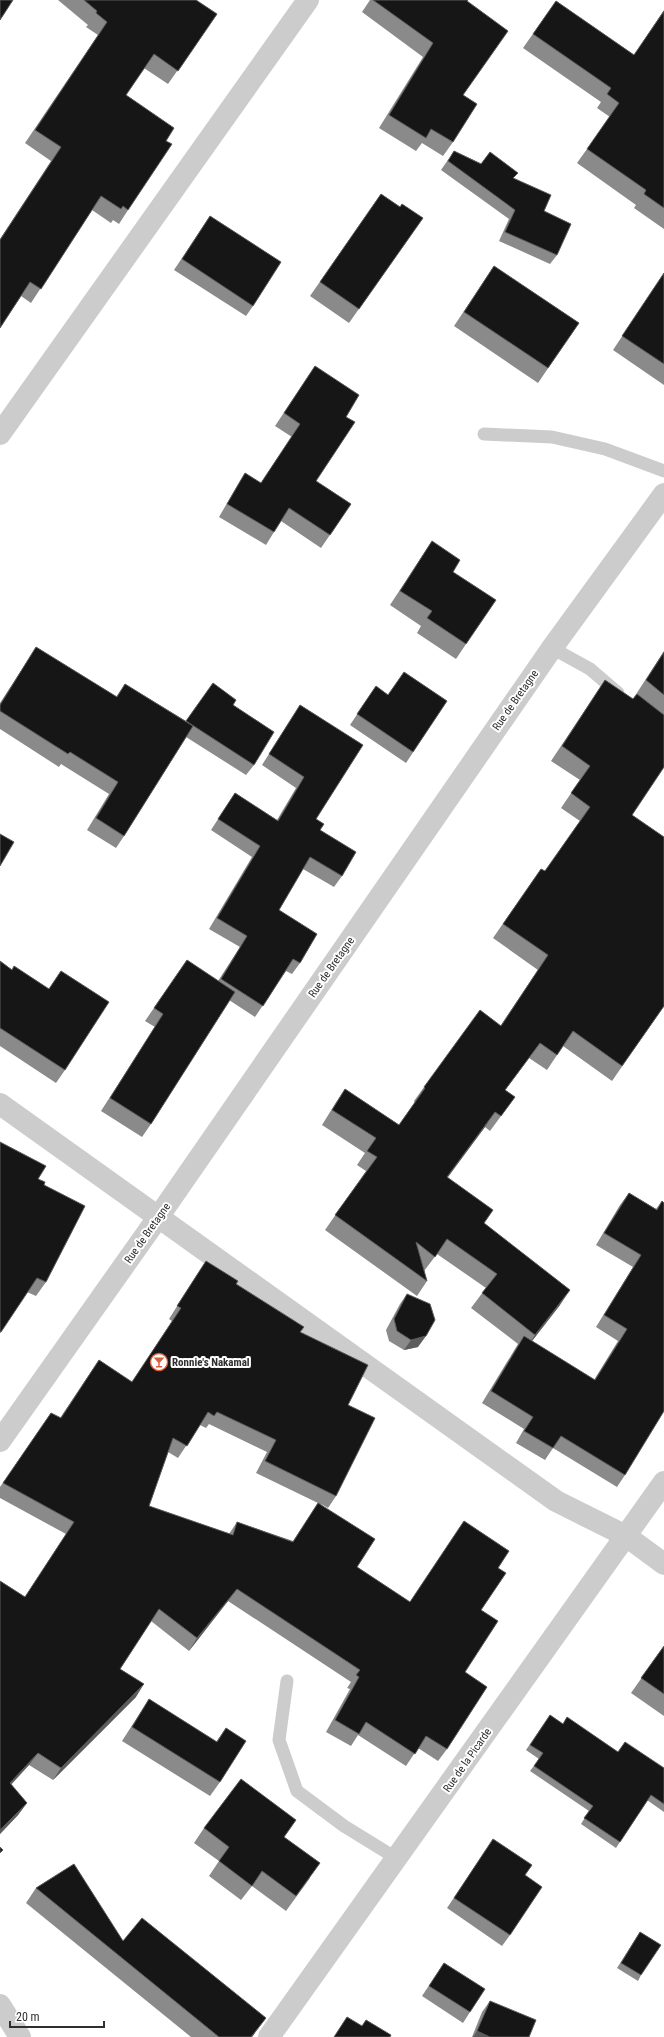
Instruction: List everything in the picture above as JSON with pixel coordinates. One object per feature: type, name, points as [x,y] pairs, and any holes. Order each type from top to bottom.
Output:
[{"type":"street","points":[[0,434],[308,0]]},
{"type":"street","name":"Rue de Bretagne","points":[[0,1441],[159,1216],[552,648],[664,494]]},
{"type":"street","points":[[0,1104],[159,1216],[556,1501],[626,1536],[664,1564]]},
{"type":"street","name":"Rue de la Picarde","points":[[269,2037],[664,1482]]},
{"type":"street","points":[[0,2005],[20,2037]]},
{"type":"lane","points":[[484,434],[552,437],[606,449],[664,471]]},
{"type":"lane","points":[[552,648],[590,669],[625,699]]},
{"type":"lane","points":[[287,1681],[279,1740],[297,1791],[344,1826],[396,1858]]},
{"type":"building","points":[[0,0],[13,0],[0,20]]},
{"type":"building","points":[[84,0],[196,0],[217,14],[178,71],[154,54],[126,95],[174,128],[166,141],[172,144],[128,210],[123,206],[121,209],[101,196],[41,289],[30,282],[0,328],[0,240],[61,147],[35,130],[107,22]]},
{"type":"building","points":[[373,0],[468,0],[467,1],[508,31],[463,95],[477,104],[453,142],[431,129],[426,138],[389,115],[433,43]]},
{"type":"building","points":[[556,1],[634,55],[664,11],[664,208],[644,194],[646,190],[587,149],[619,103],[607,94],[611,88],[533,34]]},
{"type":"building","points":[[454,151],[481,164],[490,152],[518,173],[513,178],[551,195],[544,211],[571,224],[557,255],[505,232],[515,210],[448,161]]},
{"type":"building","points":[[381,194],[400,207],[402,204],[423,218],[359,309],[320,282]]},
{"type":"building","points":[[210,216],[281,262],[253,306],[182,259]]},
{"type":"building","points":[[494,266],[579,323],[548,368],[464,312]]},
{"type":"building","points":[[664,273],[664,364],[622,336]]},
{"type":"building","points":[[315,366],[359,395],[346,417],[355,422],[316,481],[351,504],[330,535],[289,508],[274,532],[227,504],[245,473],[261,483],[300,424],[284,413]]},
{"type":"building","points":[[432,541],[460,560],[453,572],[496,600],[466,644],[427,618],[432,611],[400,591]]},
{"type":"building","points":[[36,647],[117,697],[125,684],[193,726],[124,836],[96,818],[118,782],[70,752],[68,754],[0,711],[0,705]]},
{"type":"building","points":[[664,652],[664,695],[646,680]]},
{"type":"building","points":[[404,672],[447,701],[413,752],[357,714],[376,686],[388,695]]},
{"type":"building","points":[[605,680],[633,699],[637,694],[664,715],[664,767],[632,815],[664,837],[664,1006],[622,1066],[573,1031],[557,1055],[540,1043],[505,1090],[515,1097],[501,1116],[495,1112],[447,1177],[493,1210],[484,1223],[570,1290],[535,1335],[482,1293],[497,1274],[447,1239],[435,1257],[416,1242],[427,1281],[335,1215],[377,1157],[367,1151],[376,1138],[332,1110],[345,1089],[399,1125],[425,1088],[424,1087],[480,1010],[501,1026],[548,955],[503,924],[541,869],[545,871],[590,807],[571,793],[590,766],[562,746]]},
{"type":"building","points":[[213,683],[236,700],[233,705],[274,732],[254,765],[186,721]]},
{"type":"building","points":[[300,705],[363,745],[316,819],[324,824],[320,830],[356,852],[342,876],[310,857],[279,910],[317,934],[300,963],[293,959],[263,1006],[221,979],[247,936],[217,918],[260,846],[218,819],[235,793],[278,821],[304,777],[269,754]]},
{"type":"building","points":[[0,834],[14,842],[0,866]]},
{"type":"building","points":[[187,960],[235,992],[151,1124],[110,1098],[163,1014],[154,1008]]},
{"type":"building","points":[[0,961],[12,970],[14,966],[49,989],[61,971],[109,1002],[65,1070],[0,1028]]},
{"type":"building","points":[[0,1142],[46,1166],[38,1179],[45,1182],[44,1185],[85,1206],[46,1282],[37,1278],[1,1332],[0,1332]]},
{"type":"building","points":[[629,1193],[657,1210],[662,1201],[664,1203],[664,1411],[625,1475],[561,1436],[553,1448],[524,1431],[533,1417],[491,1391],[524,1336],[595,1380],[627,1329],[604,1315],[641,1255],[604,1233]]},
{"type":"building","points":[[206,1261],[238,1281],[236,1284],[304,1327],[300,1332],[368,1365],[348,1405],[375,1418],[336,1496],[265,1461],[276,1440],[217,1412],[214,1416],[208,1412],[187,1446],[173,1438],[149,1506],[233,1535],[237,1522],[293,1542],[318,1503],[375,1539],[357,1567],[410,1602],[464,1521],[509,1551],[498,1568],[506,1573],[481,1610],[498,1621],[465,1672],[487,1687],[447,1749],[426,1736],[415,1754],[366,1722],[359,1734],[335,1720],[359,1677],[356,1675],[360,1670],[237,1589],[197,1638],[159,1609],[120,1669],[144,1684],[61,1768],[38,1753],[10,1783],[27,1803],[0,1830],[0,1581],[25,1597],[74,1522],[3,1483],[51,1413],[61,1418],[99,1360],[132,1382],[181,1308],[177,1306]]},
{"type":"building","points":[[407,1294],[430,1304],[435,1320],[426,1336],[411,1340],[397,1331],[394,1319]]},
{"type":"building","points":[[664,1646],[664,1694],[641,1678]]},
{"type":"building","points":[[149,1699],[217,1742],[226,1728],[246,1741],[220,1782],[132,1727]]},
{"type":"building","points":[[550,1715],[563,1724],[567,1717],[618,1752],[625,1742],[664,1768],[664,1804],[651,1795],[620,1842],[584,1818],[593,1806],[534,1766],[543,1753],[530,1745]]},
{"type":"building","points":[[241,1779],[296,1820],[284,1837],[320,1863],[296,1896],[262,1871],[252,1886],[219,1861],[229,1847],[204,1828]]},
{"type":"building","points":[[493,1839],[532,1865],[525,1875],[542,1887],[510,1935],[454,1898]]},
{"type":"building","points":[[74,1864],[123,1941],[142,1918],[266,2018],[251,2037],[219,2037],[36,1888]]},
{"type":"building","points":[[640,1932],[661,1945],[641,1975],[621,1963]]},
{"type":"building","points":[[444,1963],[485,1989],[470,2012],[429,1986]]},
{"type":"building","points":[[490,2001],[536,2020],[529,2037],[490,2037],[477,2031]]},
{"type":"building","points":[[347,2017],[362,2026],[366,2020],[391,2035],[390,2037],[334,2037]]},
{"type":"place","name":"Ronnie's Nakamal","points":[[159,1362]]}]
